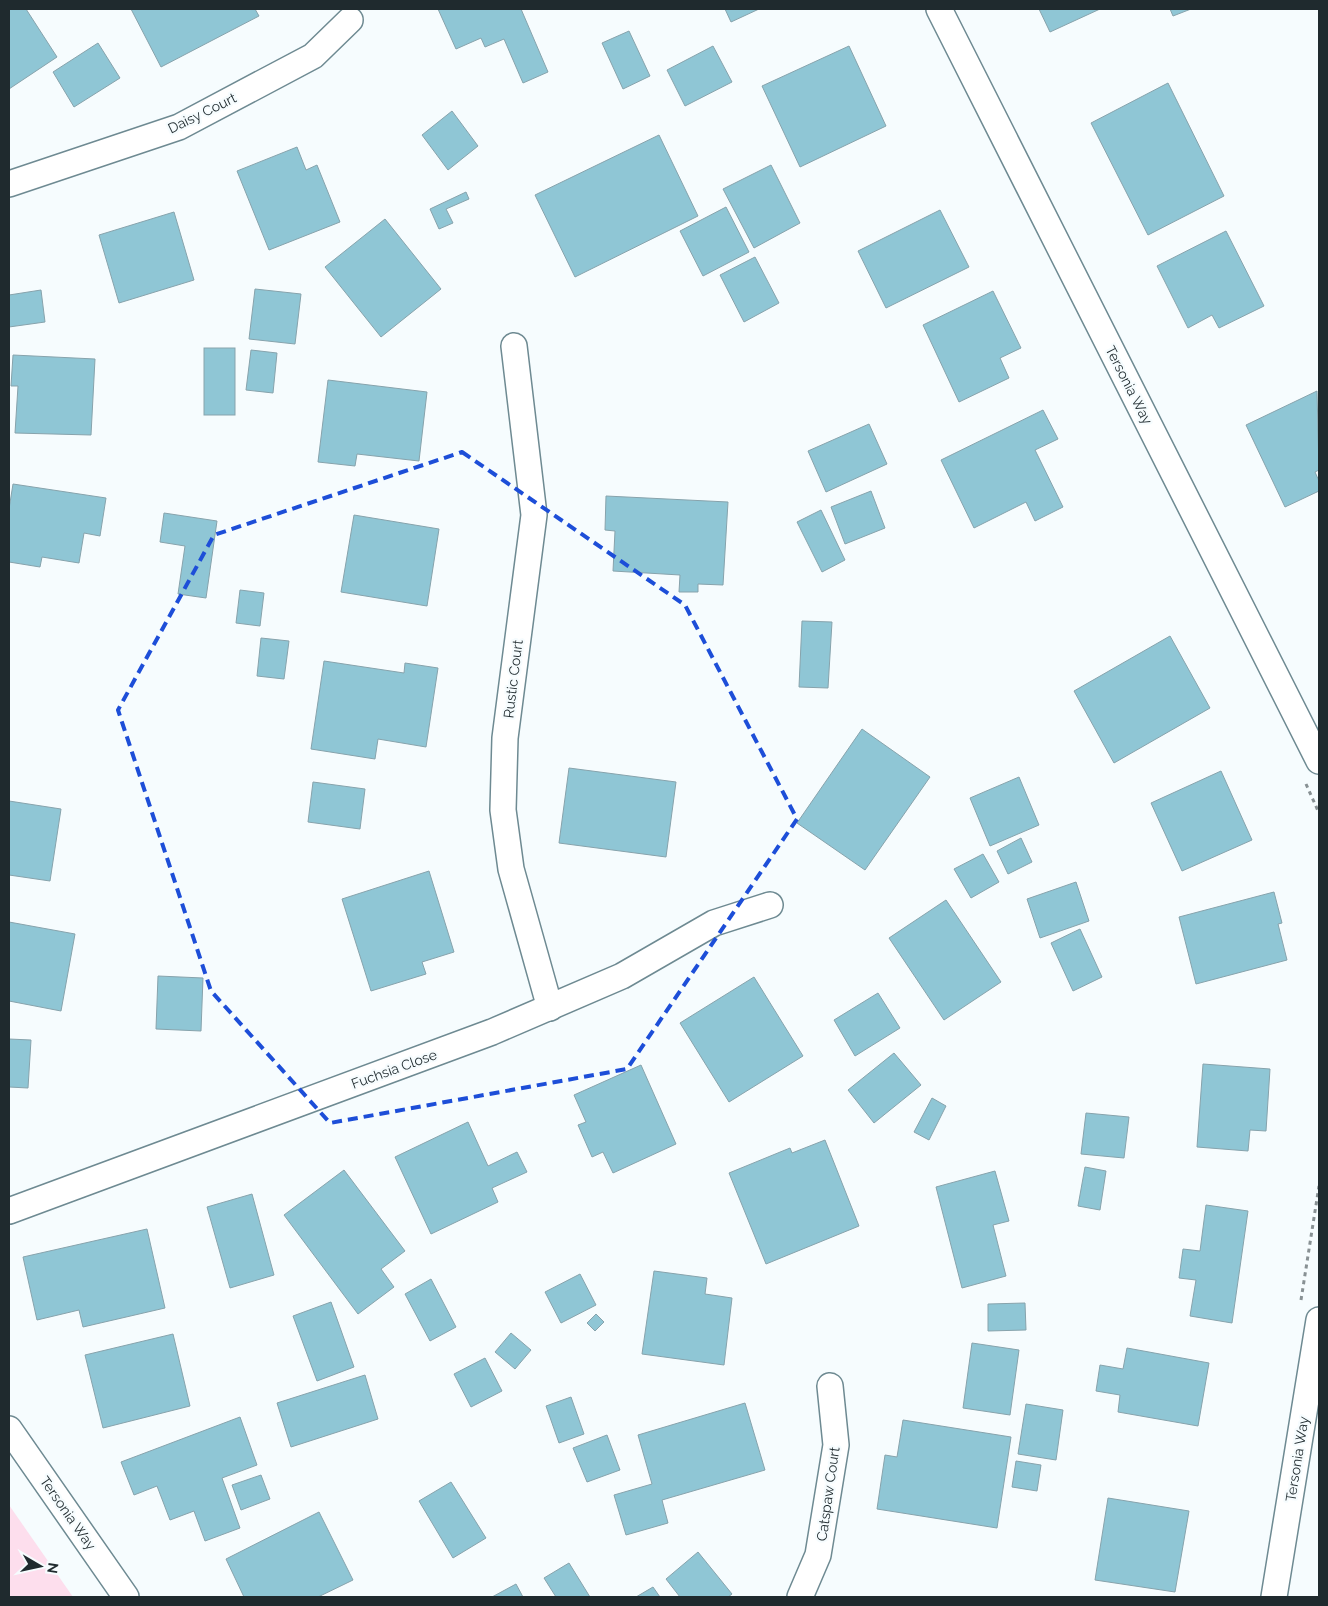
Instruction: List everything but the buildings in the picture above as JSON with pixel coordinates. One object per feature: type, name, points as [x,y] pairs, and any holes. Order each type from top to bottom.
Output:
[{"type":"street","name":"Tersonia Way","points":[[939,9],[1319,761]]},
{"type":"street","name":"Daisy Court","points":[[9,184],[180,127],[313,56],[350,20]]},
{"type":"street","name":"Rustic Court","points":[[514,346],[534,515],[505,738],[503,810],[511,869],[550,1008]]},
{"type":"street","name":"Fuchsia Close","points":[[9,1211],[492,1032],[622,976],[714,923],[770,905]]},
{"type":"street","name":"Tersonia Way","points":[[1274,1597],[1319,1320]]},
{"type":"street","name":"Catspaw Court","points":[[800,1597],[818,1555],[836,1444],[830,1386]]},
{"type":"street","name":"Tersonia Way","points":[[9,1429],[126,1597]]},
{"type":"highlighted area","points":[[462,452],[685,605],[797,819],[627,1069],[330,1123],[211,991],[118,710],[214,535]]},
{"type":"shaded area","points":[[9,1505],[73,1597],[9,1597]]}]
